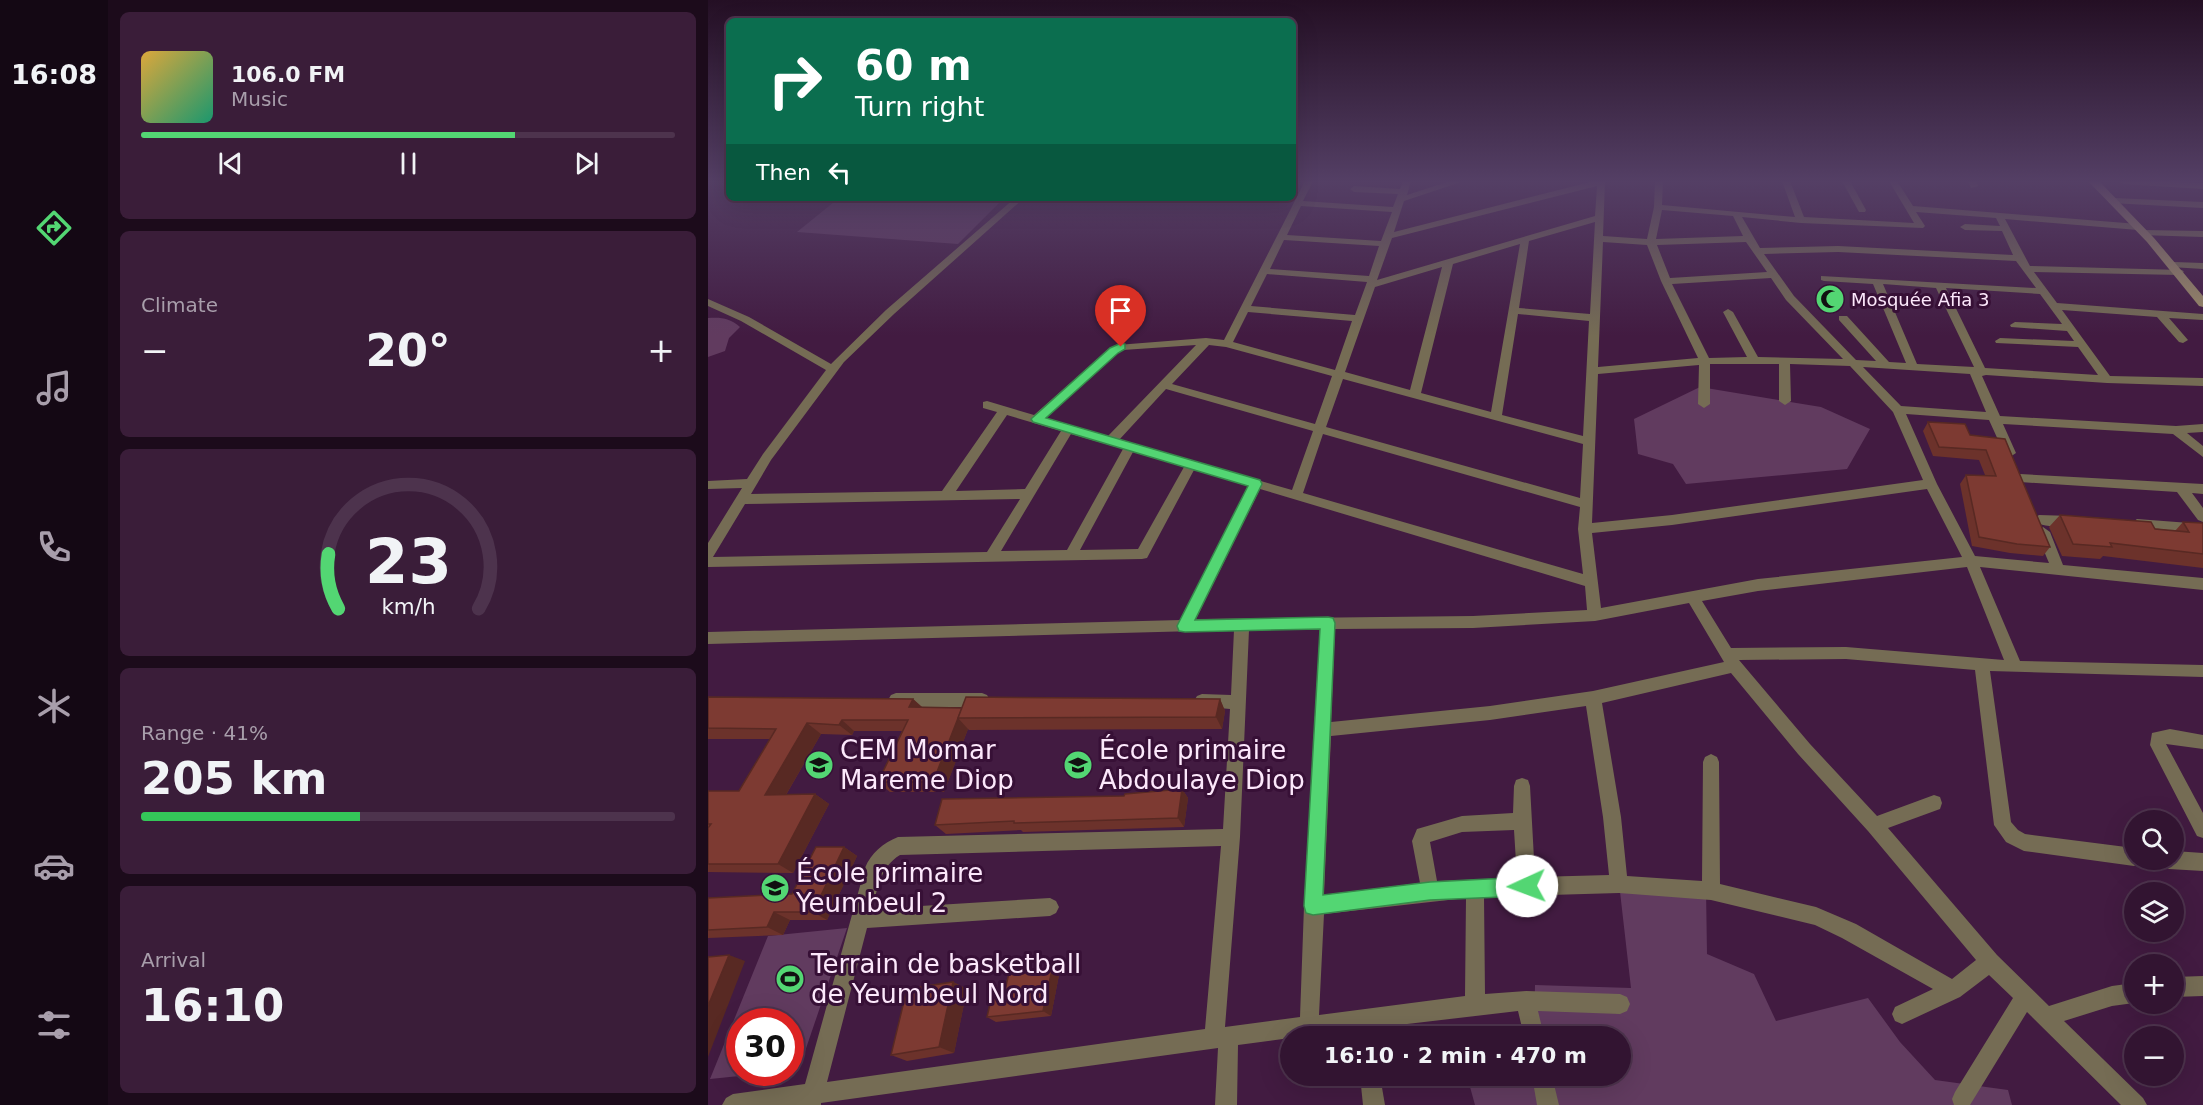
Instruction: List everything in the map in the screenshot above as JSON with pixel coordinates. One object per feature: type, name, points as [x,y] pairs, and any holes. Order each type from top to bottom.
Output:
[{"type":"street","points":[[708,554],[750,483],[840,360],[890,312],[981,233]]},
{"type":"street","points":[[1227,344],[1284,233]]},
{"type":"street","points":[[1296,495],[1389,233]]},
{"type":"street","points":[[1282,237],[1386,240],[1414,233]]},
{"type":"street","points":[[1264,271],[1371,282],[1448,263],[1550,233]]},
{"type":"street","points":[[1595,615],[1585,529],[1599,233]]},
{"type":"street","points":[[1653,233],[1651,242],[1666,281],[1706,361],[1704,404]]},
{"type":"street","points":[[1746,233],[1772,275],[1803,313],[1898,410],[1931,483],[1971,561],[2015,667]]},
{"type":"street","points":[[2008,233],[2019,258],[2041,291],[2107,379]]},
{"type":"street","points":[[2143,233],[2177,268],[2203,304]]},
{"type":"street","points":[[2181,233],[2203,234]]},
{"type":"street","points":[[1599,238],[1651,242],[1749,238]]},
{"type":"street","points":[[1496,416],[1525,240]]},
{"type":"street","points":[[1756,251],[1838,249],[2019,258]]},
{"type":"street","points":[[1415,394],[1448,263]]},
{"type":"street","points":[[2026,268],[2203,266]]},
{"type":"street","points":[[1666,281],[1772,275]]},
{"type":"street","points":[[1824,278],[2041,291]]},
{"type":"street","points":[[1877,281],[1913,367]]},
{"type":"street","points":[[1939,284],[1979,373],[2022,484],[2203,489]]},
{"type":"street","points":[[708,302],[745,319],[834,370]]},
{"type":"street","points":[[2053,306],[2203,317]]},
{"type":"street","points":[[1244,309],[1358,318]]},
{"type":"street","points":[[1513,311],[1595,318]]},
{"type":"street","points":[[1728,312],[1754,360]]},
{"type":"street","points":[[2159,313],[2183,340]]},
{"type":"street","points":[[1843,318],[1886,365]]},
{"type":"street","points":[[2015,325],[2069,328]]},
{"type":"street","points":[[2000,341],[2080,344]]},
{"type":"street","points":[[1111,441],[1206,342]]},
{"type":"street","points":[[1037,419],[1114,350],[1121,347],[1206,342],[1227,344],[1339,373],[1589,442]]},
{"type":"street","points":[[1593,371],[1706,361],[1784,360],[1979,373],[2203,382]]},
{"type":"street","points":[[1784,360],[1785,401]]},
{"type":"street","points":[[1164,385],[1586,504]]},
{"type":"street","points":[[987,405],[1590,582]]},
{"type":"street","points":[[946,495],[1004,410]]},
{"type":"street","points":[[1898,410],[2176,430],[2203,428]]},
{"type":"street","points":[[991,557],[1068,429]]},
{"type":"street","points":[[2176,430],[2203,453]]},
{"type":"street","points":[[1071,555],[1130,447]]},
{"type":"street","points":[[708,562],[1142,554],[1191,465]]},
{"type":"street","points":[[708,485],[750,483]]},
{"type":"street","points":[[1585,529],[1664,522],[1829,496],[1931,483]]},
{"type":"street","points":[[1185,626],[1256,484]]},
{"type":"street","points":[[2181,488],[2203,517]]},
{"type":"street","points":[[741,499],[1027,494]]},
{"type":"street","points":[[2058,570],[2036,515],[2083,522]]},
{"type":"street","points":[[2128,524],[2203,529]]},
{"type":"street","points":[[708,638],[1242,624],[1455,623],[1595,615],[1758,585],[1971,561],[2203,584]]},
{"type":"street","points":[[1692,596],[1731,660],[1804,749],[1875,825],[1990,962],[2136,1105]]},
{"type":"street","points":[[1309,1026],[1328,623]]},
{"type":"street","points":[[1226,1105],[1221,1037],[1242,624]]},
{"type":"street","points":[[1322,730],[1490,713],[1593,698],[1731,660],[1846,653],[2015,667],[2203,671]]},
{"type":"street","points":[[1982,665],[2003,825],[2012,836],[2024,842],[2124,856]]},
{"type":"street","points":[[1593,698],[1612,817],[1619,884]]},
{"type":"street","points":[[884,700],[1002,700]]},
{"type":"street","points":[[1190,701],[1237,702]]},
{"type":"street","points":[[2203,742],[2170,736],[2158,738],[2158,745],[2203,830]]},
{"type":"street","points":[[1711,762],[1711,891]]},
{"type":"street","points":[[1522,786],[1527,886]]},
{"type":"street","points":[[1875,825],[1934,803]]},
{"type":"street","points":[[1430,891],[1420,841],[1422,835],[1461,825],[1522,821]]},
{"type":"street","points":[[812,1100],[874,868],[886,853],[898,846],[1231,837]]},
{"type":"street","points":[[2184,861],[2203,862]]},
{"type":"street","points":[[1313,906],[1430,891],[1527,886],[1619,884],[1711,891],[1816,916],[1849,931],[1953,990]]},
{"type":"street","points":[[1475,888],[1475,1005]]},
{"type":"street","points":[[860,919],[1050,908]]},
{"type":"street","points":[[1902,1014],[1953,990],[1990,962]]},
{"type":"street","points":[[2184,987],[2203,986]]},
{"type":"street","points":[[2047,1016],[2124,994]]},
{"type":"street","points":[[1962,1099],[2025,996]]},
{"type":"street","points":[[1526,1001],[1532,1026]]},
{"type":"street","points":[[1373,1026],[1475,1005],[1526,1001],[1620,1004]]},
{"type":"street","points":[[733,1105],[812,1100],[1221,1037],[1280,1030]]},
{"type":"street","points":[[1371,1086],[1374,1105]]},
{"type":"street","points":[[1544,1086],[1548,1105]]},
{"type":"shaded area","points":[[805,233],[969,233],[958,244]]},
{"type":"shaded area","points":[[708,318],[725,319],[740,327],[729,338],[725,351],[708,357]]},
{"type":"shaded area","points":[[1700,387],[1821,407],[1870,429],[1847,469],[1686,484],[1673,464],[1638,454],[1634,419]]},
{"type":"shaded area","points":[[1619,883],[1706,889],[1707,954],[1754,974],[1776,1021],[1868,998],[1900,1042],[1935,1080],[2008,1090],[2012,1105],[1475,1105],[1470,1086],[1631,1086],[1631,1026],[1534,1026],[1535,985],[1631,988]]},
{"type":"shaded area","name":"Terrain de basketball de Yeumbeul Nord","points":[[847,928],[804,1054],[804,1008],[739,1008],[768,936]]},
{"type":"shaded area","name":"Terrain de basketball de Yeumbeul Nord","points":[[726,1040],[726,1077],[710,1079]]},
{"type":"building","points":[[1928,422],[1965,424],[1970,435],[2005,439],[2050,547],[1979,537],[1966,475],[1996,476],[1986,450],[1939,447]]},
{"type":"building","points":[[2060,515],[2151,522],[2155,529],[2189,532],[2183,522],[2203,523],[2203,554],[2110,543],[2112,547],[2073,544]]},
{"type":"building","points":[[708,697],[913,699],[909,707],[962,708],[933,782],[878,782],[908,720],[842,720],[839,725],[807,723],[765,795],[815,794],[778,864],[708,864],[708,828],[711,824],[708,824],[708,791],[739,791],[776,729],[708,728]]},
{"type":"building","points":[[966,697],[1220,699],[1216,717],[958,718]]},
{"type":"building","points":[[1182,789],[1178,818],[935,825],[942,799],[1124,796],[1125,794]]},
{"type":"building","points":[[816,847],[844,847],[813,912],[774,912],[767,927],[708,930],[708,898],[792,894]]},
{"type":"building","points":[[729,955],[708,1006],[708,957]]},
{"type":"building","points":[[1052,970],[1043,1011],[987,1017],[994,987],[1006,986],[1009,973]]},
{"type":"building","points":[[953,982],[939,1047],[891,1055],[907,989]]},
{"type":"place","name":"Mosquée Afia 3","points":[[1830,299]]},
{"type":"place","name":"CEM Momar Mareme Diop","points":[[819,765]]},
{"type":"place","name":"École primaire Abdoulaye Diop","points":[[1078,765]]},
{"type":"place","name":"École primaire Yeumbeul 2","points":[[775,888]]},
{"type":"place","name":"Terrain de basketball de Yeumbeul Nord","points":[[790,979]]},
{"type":"route","points":[[1121,347],[1114,350],[1037,419],[1256,484],[1185,626],[1328,623],[1313,906],[1430,891],[1527,886]]}]
